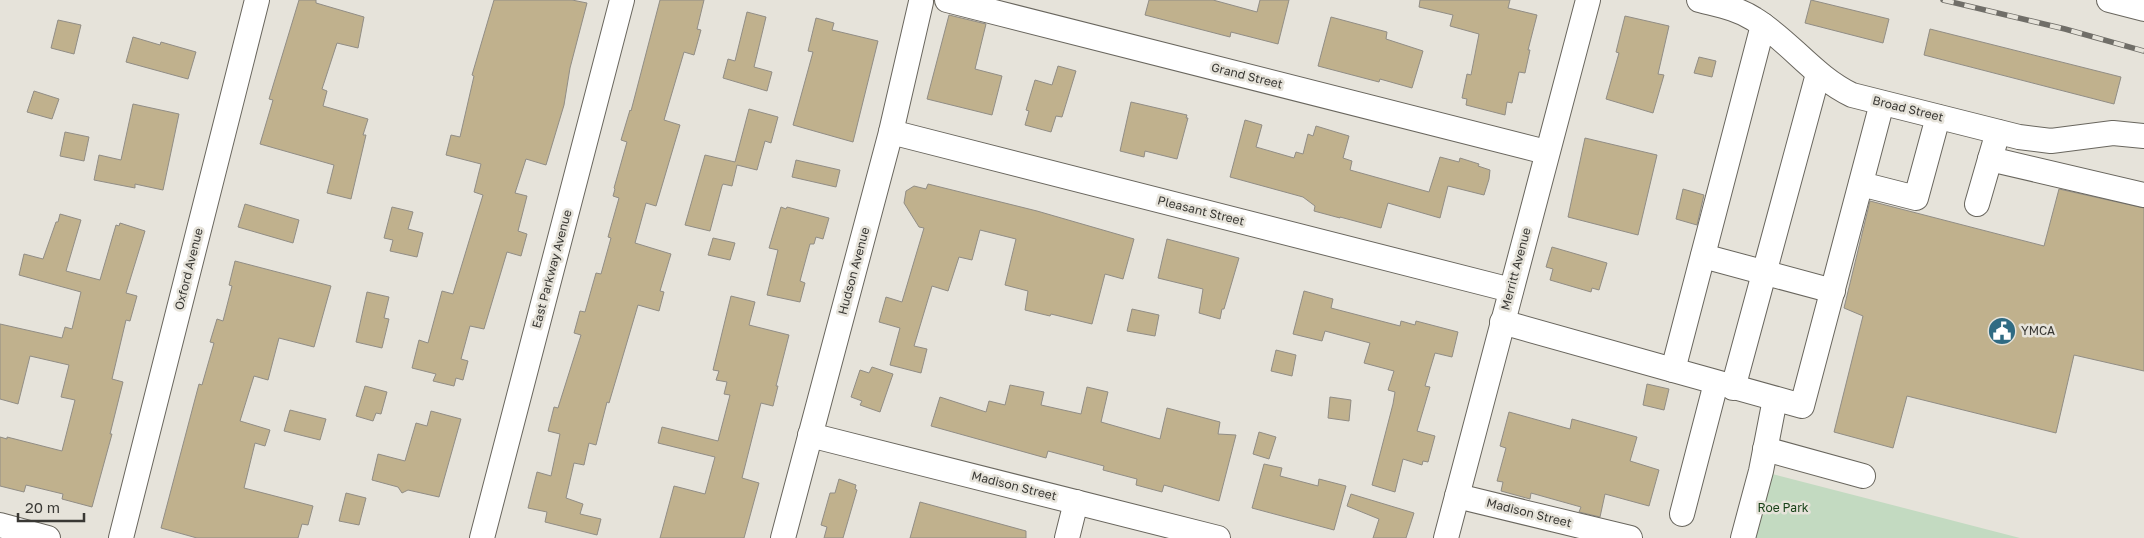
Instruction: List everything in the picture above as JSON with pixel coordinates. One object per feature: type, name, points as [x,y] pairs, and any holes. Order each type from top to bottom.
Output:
[{"type":"street","name":"Oxford Avenue","points":[[121,538],[258,0]]},
{"type":"street","name":"East Parkway Avenue","points":[[482,538],[622,0]]},
{"type":"street","name":"Grand Street","points":[[947,0],[1546,152]]},
{"type":"street","name":"Merritt Avenue","points":[[1446,538],[1546,152],[1588,0]]},
{"type":"street","name":"Broad Street","points":[[1699,0],[1732,8],[1763,25],[1834,87],[1852,95],[2019,137],[2051,141],[2113,133],[2144,136]]},
{"type":"street","name":"Hudson Avenue","points":[[783,538],[892,132],[920,1]]},
{"type":"street","points":[[1673,370],[1763,25]]},
{"type":"street","points":[[1682,514],[1724,385],[1764,272],[1818,74]]},
{"type":"street","points":[[1502,322],[1802,406],[1882,103]]},
{"type":"street","points":[[1861,184],[1916,198],[1938,117]]},
{"type":"street","name":"Pleasant Street","points":[[892,132],[1511,290]]},
{"type":"street","points":[[1977,204],[1998,132]]},
{"type":"street","points":[[1990,160],[2144,195]]},
{"type":"street","points":[[1703,256],[1833,291]]},
{"type":"street","points":[[1743,538],[1776,399]]},
{"type":"street","name":"Madison Street","points":[[810,435],[1218,538]]},
{"type":"street","points":[[1763,460],[1863,476]]},
{"type":"street","name":"Madison Street","points":[[1457,496],[1630,538]]},
{"type":"street","points":[[1067,538],[1076,502]]},
{"type":"street","points":[[0,526],[48,538]]},
{"type":"green space","name":"Roe Park","points":[[1761,471],[2020,538],[1743,538]]},
{"type":"building","points":[[299,0],[316,0],[316,3],[364,17],[358,48],[337,43],[322,89],[327,91],[323,106],[368,119],[363,135],[366,135],[351,199],[327,193],[334,165],[260,144],[273,100],[269,99]]},
{"type":"building","points":[[494,0],[572,0],[587,3],[570,68],[564,105],[546,165],[526,159],[515,193],[527,196],[518,231],[527,234],[521,256],[507,252],[484,329],[470,326],[461,359],[468,361],[463,380],[456,378],[454,386],[433,381],[436,374],[412,368],[419,340],[428,343],[442,291],[453,294],[483,195],[474,192],[481,164],[446,155],[451,135],[460,137],[474,76],[472,75]]},
{"type":"building","points":[[660,0],[704,0],[697,29],[701,30],[694,55],[684,52],[664,120],[680,125],[656,206],[646,203],[635,243],[671,254],[660,291],[664,292],[659,311],[638,305],[609,403],[607,402],[596,445],[589,443],[584,465],[574,463],[566,498],[583,504],[580,514],[601,519],[597,535],[545,522],[547,512],[528,508],[537,472],[551,476],[560,434],[548,431],[554,407],[558,408],[581,335],[574,333],[580,311],[585,312],[596,273],[601,274],[611,238],[608,237],[619,198],[613,196],[614,188],[627,142],[621,140],[631,111]]},
{"type":"building","points":[[1149,0],[1213,0],[1257,12],[1260,0],[1289,0],[1278,44],[1231,32],[1230,37],[1145,15]]},
{"type":"building","points":[[1420,0],[1510,0],[1508,8],[1537,15],[1528,50],[1530,50],[1525,73],[1519,72],[1512,103],[1507,102],[1505,115],[1466,105],[1467,99],[1462,98],[1467,74],[1471,75],[1479,34],[1450,26],[1453,15],[1419,7]]},
{"type":"building","points":[[1811,0],[1889,19],[1883,43],[1805,23]]},
{"type":"building","points":[[747,12],[766,17],[754,67],[772,72],[767,91],[723,78],[728,59],[735,61]]},
{"type":"building","points":[[949,15],[986,24],[975,69],[1002,76],[992,115],[927,99]]},
{"type":"building","points":[[1625,16],[1669,26],[1658,74],[1664,75],[1653,113],[1606,99],[1619,53],[1616,52]]},
{"type":"building","points":[[1331,17],[1387,32],[1386,39],[1423,51],[1412,88],[1380,79],[1379,82],[1318,66]]},
{"type":"building","points":[[816,18],[834,23],[832,30],[878,41],[853,142],[793,125],[813,52],[808,51]]},
{"type":"building","points":[[58,20],[81,25],[74,54],[51,48]]},
{"type":"building","points":[[1930,29],[2121,77],[2114,104],[1924,55]]},
{"type":"building","points":[[133,37],[160,45],[161,42],[196,52],[188,79],[126,62]]},
{"type":"building","points":[[1699,57],[1716,61],[1712,77],[1694,73]]},
{"type":"building","points":[[1058,66],[1076,71],[1062,117],[1056,116],[1051,132],[1025,125],[1029,111],[1026,110],[1035,80],[1052,85]]},
{"type":"building","points":[[34,91],[59,99],[52,119],[27,112]]},
{"type":"building","points":[[1131,102],[1187,115],[1186,118],[1188,118],[1177,159],[1145,151],[1144,157],[1120,151]]},
{"type":"building","points":[[133,104],[179,114],[163,190],[135,184],[135,188],[94,180],[99,155],[121,160]]},
{"type":"building","points":[[749,109],[778,117],[771,143],[765,141],[757,170],[737,165],[732,186],[723,184],[722,186],[710,231],[685,225],[705,155],[735,162]]},
{"type":"building","points":[[1245,120],[1262,125],[1256,147],[1294,158],[1296,152],[1303,154],[1308,134],[1313,136],[1316,126],[1349,136],[1343,158],[1352,161],[1350,170],[1429,192],[1440,157],[1459,162],[1460,158],[1479,164],[1478,166],[1490,170],[1489,179],[1484,195],[1448,186],[1440,218],[1388,203],[1381,228],[1314,211],[1315,206],[1303,197],[1230,177]]},
{"type":"building","points":[[65,132],[89,137],[84,161],[60,156]]},
{"type":"building","points":[[1585,138],[1657,155],[1638,235],[1568,217]]},
{"type":"building","points":[[796,160],[840,170],[836,187],[792,177]]},
{"type":"building","points":[[928,184],[1037,211],[1134,239],[1123,279],[1105,274],[1092,324],[1025,310],[1028,291],[1005,285],[1016,239],[980,230],[972,260],[959,257],[948,291],[932,286],[914,346],[927,349],[921,373],[890,365],[900,328],[879,322],[886,297],[902,302],[924,228],[919,227],[904,203],[906,191],[914,186],[926,189]]},
{"type":"building","points":[[1683,189],[1704,195],[1697,225],[1676,219]]},
{"type":"building","name":"YMCA","points":[[2059,189],[2144,208],[2144,371],[2074,355],[2056,433],[1907,396],[1893,448],[1834,432],[1863,316],[1844,308],[1870,201],[2044,246]]},
{"type":"building","points":[[245,204],[299,220],[293,243],[238,227]]},
{"type":"building","points":[[392,207],[413,212],[408,229],[423,233],[417,257],[390,251],[393,240],[384,238]]},
{"type":"building","points":[[781,207],[829,218],[823,239],[816,237],[814,244],[810,244],[800,281],[805,283],[800,302],[767,295],[778,250],[769,248]]},
{"type":"building","points":[[60,214],[81,220],[66,271],[100,280],[116,225],[119,226],[120,223],[145,231],[126,293],[137,296],[130,321],[126,320],[112,379],[123,382],[110,434],[112,434],[92,507],[62,499],[63,494],[26,485],[24,492],[0,486],[0,437],[7,439],[7,437],[62,451],[75,400],[61,397],[69,365],[30,356],[18,404],[0,399],[0,324],[62,338],[65,327],[72,329],[81,292],[19,275],[24,254],[43,259]]},
{"type":"building","points":[[713,238],[735,243],[730,260],[708,255]]},
{"type":"building","points":[[1167,239],[1239,258],[1220,319],[1199,313],[1203,289],[1158,278]]},
{"type":"building","points":[[1552,247],[1607,263],[1599,290],[1592,288],[1591,292],[1550,280],[1553,269],[1546,267]]},
{"type":"building","points":[[235,261],[331,286],[314,347],[279,338],[268,380],[254,376],[240,421],[270,430],[265,446],[255,443],[244,488],[313,506],[308,525],[302,524],[298,538],[197,538],[161,528],[199,384],[202,385],[214,343],[210,342],[217,319],[223,321],[232,286],[229,285]]},
{"type":"building","points":[[1304,291],[1333,299],[1331,308],[1400,326],[1401,321],[1415,325],[1416,321],[1458,332],[1452,357],[1435,353],[1425,386],[1430,387],[1417,431],[1435,436],[1428,462],[1423,461],[1422,465],[1403,459],[1395,492],[1372,485],[1393,404],[1395,392],[1388,390],[1394,371],[1364,363],[1370,343],[1325,331],[1322,341],[1293,334]]},
{"type":"building","points":[[367,292],[389,297],[384,318],[389,319],[382,348],[356,342]]},
{"type":"building","points":[[731,296],[755,302],[749,325],[789,335],[773,406],[761,403],[742,478],[759,483],[744,538],[660,538],[674,486],[705,494],[715,457],[658,443],[662,427],[718,441],[730,395],[724,394],[727,382],[716,380],[719,371],[713,370]]},
{"type":"building","points":[[1132,309],[1159,315],[1155,336],[1127,331]]},
{"type":"building","points":[[1276,350],[1296,355],[1292,376],[1271,371]]},
{"type":"building","points":[[872,367],[893,374],[880,412],[860,405],[862,401],[851,397],[860,370],[869,373]]},
{"type":"building","points":[[1647,384],[1669,389],[1664,410],[1643,405]]},
{"type":"building","points":[[1010,385],[1044,392],[1041,405],[1081,414],[1087,387],[1108,392],[1101,422],[1160,439],[1167,408],[1220,422],[1218,434],[1236,435],[1219,501],[1164,485],[1162,492],[1136,485],[1137,479],[1103,470],[1104,466],[1048,451],[1046,458],[931,426],[940,397],[986,412],[989,401],[1005,405]]},
{"type":"building","points":[[365,386],[387,392],[381,414],[376,413],[373,421],[356,416]]},
{"type":"building","points":[[1330,397],[1351,400],[1349,421],[1328,418]]},
{"type":"building","points":[[290,410],[326,419],[320,440],[284,431]]},
{"type":"building","points":[[431,411],[461,419],[439,497],[408,490],[402,493],[398,487],[372,480],[378,454],[405,461],[416,423],[427,426]]},
{"type":"building","points":[[1509,412],[1570,429],[1572,419],[1637,437],[1630,461],[1659,470],[1649,506],[1605,494],[1600,517],[1579,512],[1581,507],[1531,493],[1530,499],[1501,491],[1503,482],[1497,481],[1506,448],[1500,446]]},
{"type":"building","points":[[1259,432],[1276,437],[1269,459],[1253,454]]},
{"type":"building","points":[[1264,464],[1282,468],[1280,476],[1318,486],[1319,479],[1346,486],[1334,530],[1252,508]]},
{"type":"building","points":[[839,479],[856,485],[855,489],[857,490],[843,538],[824,538],[827,527],[821,525],[830,493],[835,493]]},
{"type":"building","points":[[346,493],[366,498],[359,525],[339,521]]},
{"type":"building","points":[[1351,494],[1414,513],[1406,538],[1373,538],[1379,519],[1347,506]]},
{"type":"building","points":[[920,502],[1026,531],[1026,538],[910,538]]},
{"type":"railway","points":[[1943,0],[2065,29],[2144,51]]},
{"type":"place","name":"YMCA","points":[[2002,331]]}]
